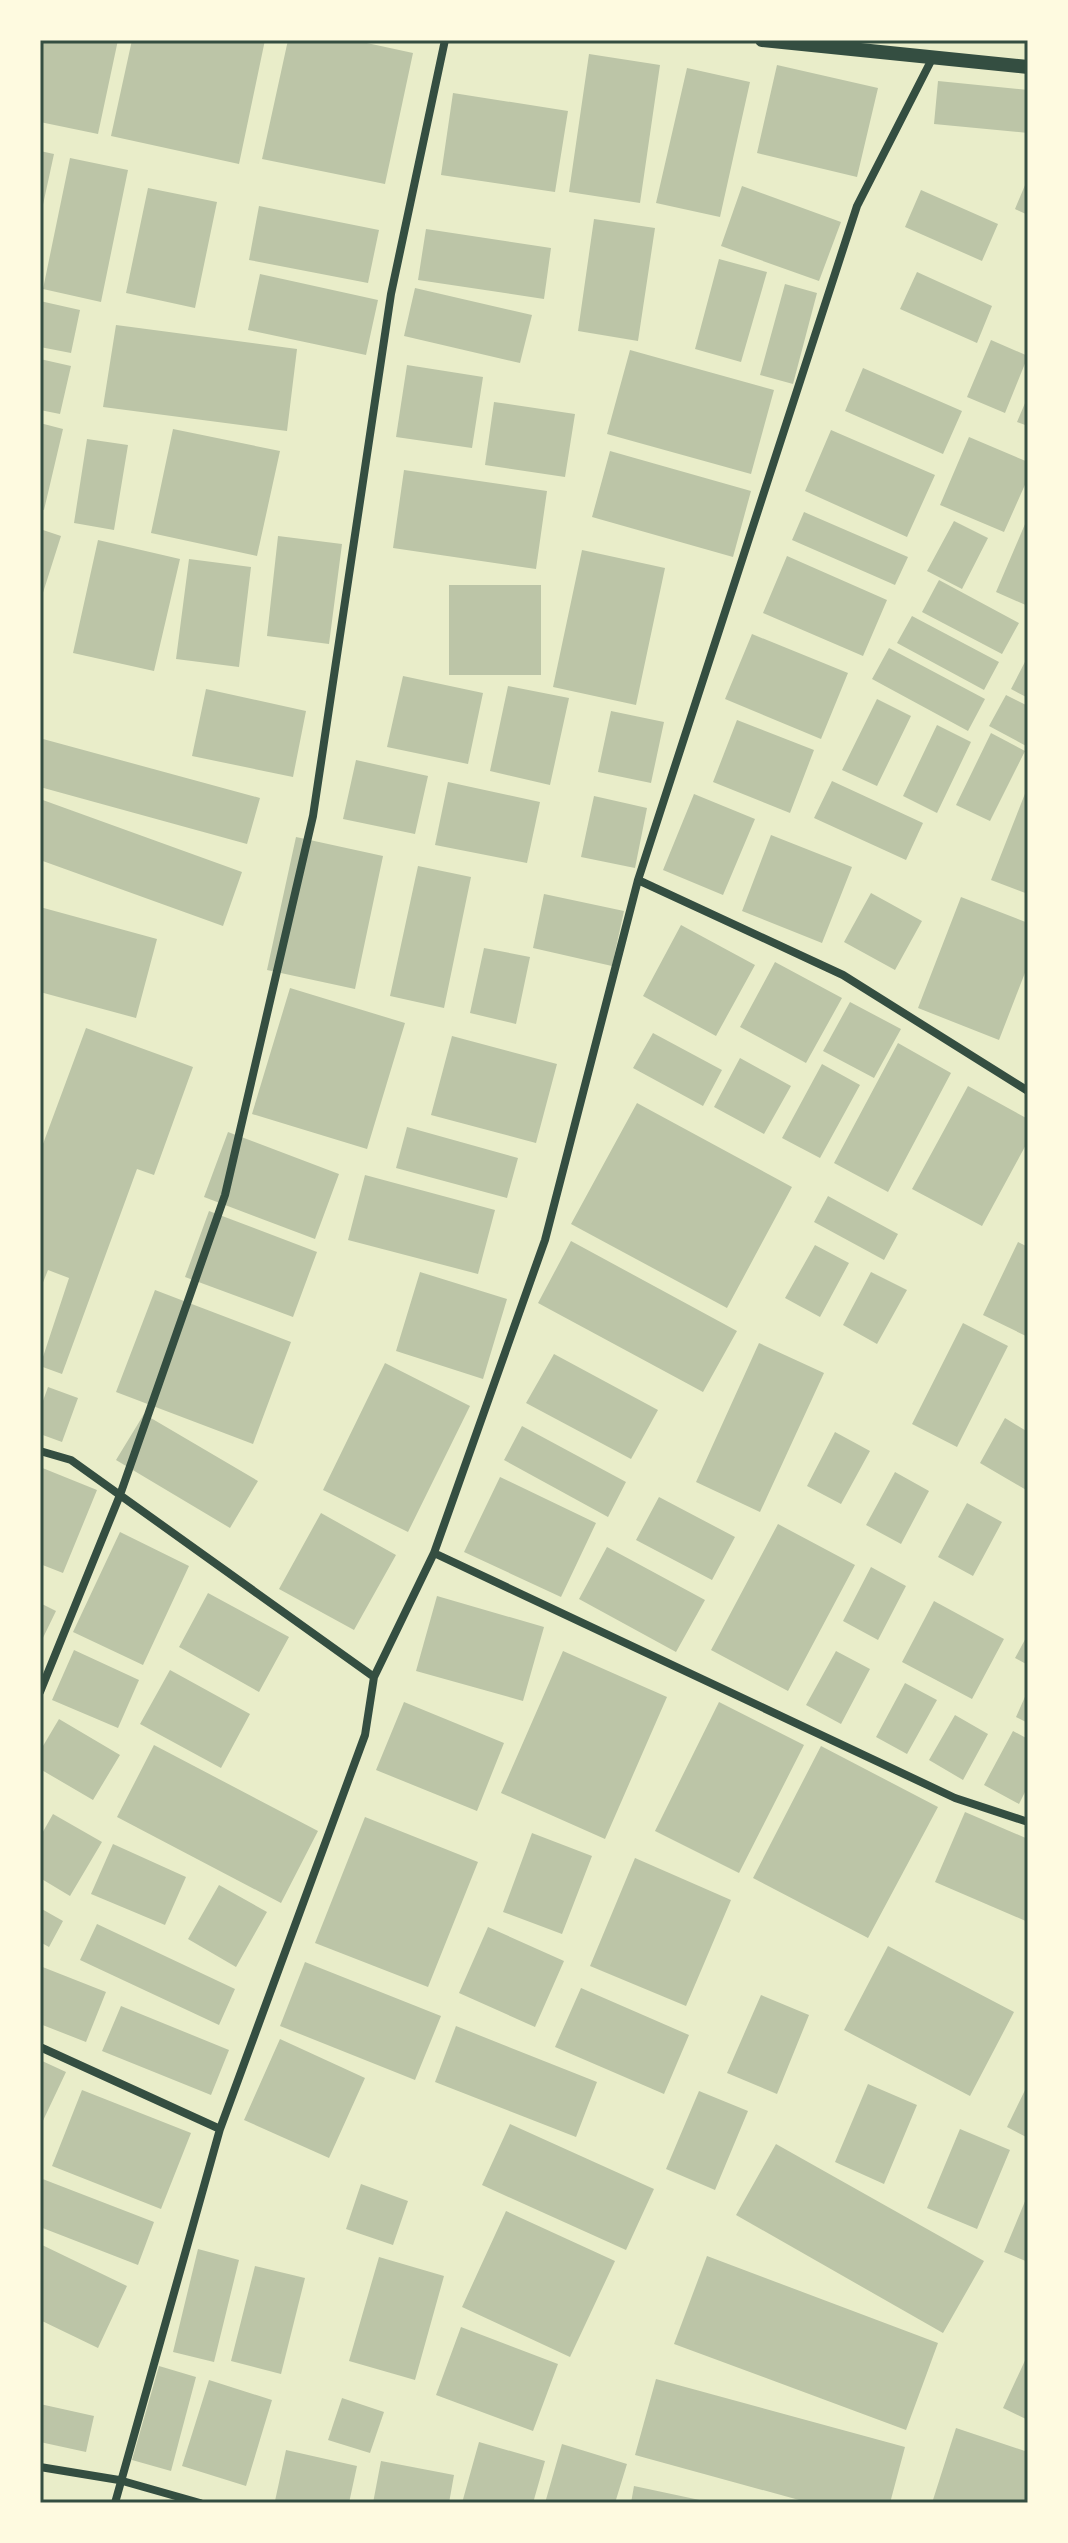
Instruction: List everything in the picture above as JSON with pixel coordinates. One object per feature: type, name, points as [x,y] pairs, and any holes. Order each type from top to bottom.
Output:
[{"type":"street","points":[[40,1692],[120,1495],[225,1195],[313,816],[391,294],[445,40]]},
{"type":"street","points":[[762,40],[1028,67]]},
{"type":"street","points":[[115,2503],[220,2129],[365,1735],[374,1677],[434,1553],[545,1240],[638,880],[857,206],[933,57]]},
{"type":"street","points":[[638,880],[843,975],[1028,1091]]},
{"type":"street","points":[[40,1451],[71,1460],[374,1677]]},
{"type":"street","points":[[434,1553],[955,1798],[1028,1822]]},
{"type":"street","points":[[40,2047],[220,2129]]},
{"type":"street","points":[[40,2467],[119,2480],[200,2503]]},
{"type":"building","points":[[40,40],[118,40],[98,134],[40,122]]},
{"type":"building","points":[[132,40],[265,40],[239,164],[111,136]]},
{"type":"building","points":[[288,40],[353,40],[413,53],[385,184],[262,159]]},
{"type":"building","points":[[589,54],[660,65],[640,203],[569,192]]},
{"type":"building","points":[[777,65],[878,88],[857,177],[757,153]]},
{"type":"building","points":[[687,68],[750,82],[720,217],[656,203]]},
{"type":"building","points":[[938,81],[1028,90],[1028,133],[934,124]]},
{"type":"building","points":[[453,93],[568,111],[555,192],[441,175]]},
{"type":"building","points":[[40,151],[54,154],[41,214],[40,214]]},
{"type":"building","points":[[70,158],[128,170],[101,302],[43,289]]},
{"type":"building","points":[[1028,178],[1028,215],[1015,209]]},
{"type":"building","points":[[742,186],[841,222],[819,281],[721,246]]},
{"type":"building","points":[[148,188],[217,202],[195,308],[126,293]]},
{"type":"building","points":[[921,190],[998,224],[982,261],[905,227]]},
{"type":"building","points":[[259,206],[379,230],[368,283],[249,260]]},
{"type":"building","points":[[594,219],[655,228],[638,341],[578,331]]},
{"type":"building","points":[[426,229],[551,248],[544,299],[418,280]]},
{"type":"building","points":[[719,259],[767,272],[741,362],[695,349]]},
{"type":"building","points":[[917,272],[992,306],[977,343],[900,309]]},
{"type":"building","points":[[260,274],[378,300],[366,355],[248,330]]},
{"type":"building","points":[[785,284],[817,293],[793,384],[760,375]]},
{"type":"building","points":[[415,288],[532,315],[520,363],[404,336]]},
{"type":"building","points":[[40,301],[80,310],[71,353],[40,347]]},
{"type":"building","points":[[116,325],[297,349],[287,431],[103,407]]},
{"type":"building","points":[[991,340],[1028,356],[1005,413],[967,397]]},
{"type":"building","points":[[630,350],[774,390],[751,474],[607,434]]},
{"type":"building","points":[[40,359],[71,366],[60,414],[40,410]]},
{"type":"building","points":[[407,365],[483,377],[472,448],[396,437]]},
{"type":"building","points":[[863,368],[962,411],[943,454],[845,411]]},
{"type":"building","points":[[1028,396],[1028,426],[1017,422]]},
{"type":"building","points":[[494,402],[575,414],[565,477],[485,465]]},
{"type":"building","points":[[40,423],[63,429],[44,510],[40,509]]},
{"type":"building","points":[[173,429],[280,451],[257,556],[151,533]]},
{"type":"building","points":[[831,430],[935,475],[907,537],[805,491]]},
{"type":"building","points":[[969,437],[1028,462],[1028,478],[1004,532],[940,505]]},
{"type":"building","points":[[87,439],[128,445],[114,530],[74,523]]},
{"type":"building","points":[[610,451],[751,491],[733,557],[592,517]]},
{"type":"building","points":[[404,470],[547,491],[536,569],[393,548]]},
{"type":"building","points":[[804,512],[908,557],[895,585],[792,540]]},
{"type":"building","points":[[1028,517],[1028,606],[996,592]]},
{"type":"building","points":[[954,521],[988,538],[962,589],[927,571]]},
{"type":"building","points":[[40,529],[61,536],[41,599],[40,599]]},
{"type":"building","points":[[278,536],[342,544],[329,644],[267,636]]},
{"type":"building","points":[[98,540],[180,559],[154,671],[73,653]]},
{"type":"building","points":[[582,550],[665,568],[636,705],[553,687]]},
{"type":"building","points":[[787,556],[887,600],[863,656],[763,613]]},
{"type":"building","points":[[189,559],[251,567],[239,667],[176,659]]},
{"type":"building","points":[[939,580],[1019,623],[1002,654],[922,612]]},
{"type":"building","points":[[449,585],[541,585],[541,675],[449,675]]},
{"type":"building","points":[[912,616],[999,662],[984,690],[897,643]]},
{"type":"building","points":[[752,634],[848,673],[821,739],[725,699]]},
{"type":"building","points":[[889,648],[985,699],[968,731],[872,679]]},
{"type":"building","points":[[1028,656],[1028,698],[1011,689]]},
{"type":"building","points":[[403,676],[483,693],[468,764],[387,747]]},
{"type":"building","points":[[508,686],[569,698],[550,785],[490,771]]},
{"type":"building","points":[[206,689],[306,711],[293,777],[192,756]]},
{"type":"building","points":[[1006,695],[1028,706],[1028,747],[989,726]]},
{"type":"building","points":[[877,699],[911,716],[877,786],[842,770]]},
{"type":"building","points":[[611,711],[664,722],[651,783],[598,772]]},
{"type":"building","points":[[737,720],[814,750],[790,813],[713,782]]},
{"type":"building","points":[[937,725],[971,742],[937,813],[903,796]]},
{"type":"building","points":[[991,733],[1025,751],[990,821],[956,805]]},
{"type":"building","points":[[43,739],[260,798],[247,844],[40,787]]},
{"type":"building","points":[[356,760],[428,776],[415,834],[343,819]]},
{"type":"building","points":[[832,781],[923,823],[906,860],[814,818]]},
{"type":"building","points":[[448,782],[540,802],[527,863],[435,845]]},
{"type":"building","points":[[1028,786],[1028,894],[991,880]]},
{"type":"building","points":[[694,794],[755,819],[723,895],[663,870]]},
{"type":"building","points":[[594,796],[647,808],[635,868],[581,857]]},
{"type":"building","points":[[40,799],[242,872],[223,926],[40,860]]},
{"type":"building","points":[[771,835],[852,867],[822,943],[742,911]]},
{"type":"building","points":[[296,837],[383,856],[355,989],[267,970]]},
{"type":"building","points":[[418,866],[471,877],[444,1008],[390,996]]},
{"type":"building","points":[[871,893],[922,921],[895,970],[844,942]]},
{"type":"building","points":[[544,894],[624,911],[612,966],[533,948]]},
{"type":"building","points":[[961,897],[1028,923],[1028,965],[999,1040],[918,1008]]},
{"type":"building","points":[[40,907],[157,939],[136,1018],[40,992]]},
{"type":"building","points":[[681,925],[755,965],[716,1036],[643,996]]},
{"type":"building","points":[[484,948],[530,957],[516,1024],[470,1013]]},
{"type":"building","points":[[775,962],[842,998],[806,1063],[740,1027]]},
{"type":"building","points":[[290,988],[405,1023],[367,1149],[252,1114]]},
{"type":"building","points":[[850,1002],[901,1029],[874,1078],[823,1051]]},
{"type":"building","points":[[86,1028],[193,1067],[154,1175],[137,1169],[62,1374],[40,1366],[69,1278],[48,1270],[40,1290],[40,1152]]},
{"type":"building","points":[[653,1033],[722,1070],[703,1106],[633,1068]]},
{"type":"building","points":[[452,1036],[557,1064],[536,1143],[431,1115]]},
{"type":"building","points":[[898,1043],[951,1073],[888,1192],[834,1163]]},
{"type":"building","points":[[740,1058],[791,1086],[764,1134],[714,1107]]},
{"type":"building","points":[[822,1064],[860,1085],[820,1158],[782,1138]]},
{"type":"building","points":[[968,1086],[1028,1119],[1028,1141],[982,1226],[912,1189]]},
{"type":"building","points":[[637,1103],[792,1187],[727,1308],[571,1224]]},
{"type":"building","points":[[407,1127],[518,1158],[507,1198],[396,1168]]},
{"type":"building","points":[[228,1132],[339,1174],[315,1239],[204,1197]]},
{"type":"building","points":[[365,1175],[495,1210],[478,1274],[348,1240]]},
{"type":"building","points":[[828,1196],[898,1234],[884,1260],[814,1222]]},
{"type":"building","points":[[209,1211],[317,1252],[293,1317],[185,1277]]},
{"type":"building","points":[[571,1241],[737,1331],[703,1392],[538,1303]]},
{"type":"building","points":[[1018,1242],[1028,1247],[1028,1337],[983,1315]]},
{"type":"building","points":[[815,1245],[849,1263],[820,1317],[785,1298]]},
{"type":"building","points":[[420,1272],[507,1299],[483,1379],[396,1351]]},
{"type":"building","points":[[871,1272],[907,1290],[877,1344],[843,1325]]},
{"type":"building","points":[[155,1290],[291,1342],[253,1444],[116,1392]]},
{"type":"building","points":[[963,1323],[1008,1346],[957,1447],[912,1424]]},
{"type":"building","points":[[759,1343],[824,1373],[760,1512],[696,1482]]},
{"type":"building","points":[[554,1354],[658,1410],[631,1459],[526,1403]]},
{"type":"building","points":[[385,1363],[470,1406],[408,1532],[323,1490]]},
{"type":"building","points":[[48,1387],[78,1398],[62,1442],[40,1434],[40,1409]]},
{"type":"building","points":[[144,1414],[258,1481],[230,1528],[116,1460]]},
{"type":"building","points":[[1005,1418],[1028,1432],[1028,1491],[980,1463]]},
{"type":"building","points":[[522,1426],[626,1482],[608,1517],[504,1460]]},
{"type":"building","points":[[835,1432],[870,1451],[841,1504],[807,1486]]},
{"type":"building","points":[[40,1467],[97,1490],[63,1573],[40,1564]]},
{"type":"building","points":[[895,1472],[929,1491],[901,1544],[866,1525]]},
{"type":"building","points":[[500,1477],[596,1523],[561,1597],[464,1552]]},
{"type":"building","points":[[659,1497],[735,1537],[712,1580],[636,1540]]},
{"type":"building","points":[[967,1503],[1002,1522],[973,1576],[938,1557]]},
{"type":"building","points":[[321,1513],[396,1555],[354,1630],[279,1589]]},
{"type":"building","points":[[778,1524],[855,1565],[788,1691],[711,1650]]},
{"type":"building","points":[[120,1532],[189,1566],[143,1665],[73,1632]]},
{"type":"building","points":[[607,1547],[705,1600],[676,1652],[579,1599]]},
{"type":"building","points":[[871,1567],[906,1586],[878,1640],[843,1621]]},
{"type":"building","points":[[208,1593],[289,1637],[259,1692],[179,1647]]},
{"type":"building","points":[[437,1596],[544,1627],[523,1701],[416,1671]]},
{"type":"building","points":[[934,1601],[1004,1639],[972,1699],[902,1662]]},
{"type":"building","points":[[40,1603],[56,1611],[40,1644]]},
{"type":"building","points":[[1028,1634],[1028,1665],[1015,1658]]},
{"type":"building","points":[[74,1650],[139,1680],[118,1728],[52,1700]]},
{"type":"building","points":[[563,1651],[667,1697],[605,1839],[501,1793]]},
{"type":"building","points":[[836,1651],[870,1669],[841,1724],[806,1705]]},
{"type":"building","points":[[170,1670],[250,1714],[221,1768],[140,1724]]},
{"type":"building","points":[[905,1683],[937,1700],[907,1754],[876,1737]]},
{"type":"building","points":[[1028,1690],[1028,1723],[1016,1717]]},
{"type":"building","points":[[404,1702],[504,1743],[477,1811],[376,1770]]},
{"type":"building","points":[[719,1702],[804,1745],[739,1873],[655,1831]]},
{"type":"building","points":[[955,1715],[988,1734],[963,1780],[929,1760]]},
{"type":"building","points":[[59,1719],[120,1755],[93,1800],[40,1769],[40,1751]]},
{"type":"building","points":[[1013,1731],[1028,1739],[1028,1786],[1019,1804],[984,1785]]},
{"type":"building","points":[[154,1745],[318,1831],[281,1903],[117,1817]]},
{"type":"building","points":[[821,1746],[938,1807],[868,1938],[753,1878]]},
{"type":"building","points":[[965,1812],[1028,1839],[1028,1922],[935,1882]]},
{"type":"building","points":[[53,1814],[102,1842],[70,1896],[40,1878],[40,1837]]},
{"type":"building","points":[[365,1817],[478,1862],[428,1987],[315,1943]]},
{"type":"building","points":[[532,1833],[592,1856],[562,1934],[503,1912]]},
{"type":"building","points":[[113,1844],[186,1877],[165,1925],[91,1894]]},
{"type":"building","points":[[635,1858],[731,1900],[686,2006],[590,1966]]},
{"type":"building","points":[[219,1885],[267,1912],[236,1967],[188,1939]]},
{"type":"building","points":[[40,1908],[63,1921],[49,1947],[40,1942]]},
{"type":"building","points":[[97,1924],[235,1989],[219,2025],[80,1960]]},
{"type":"building","points":[[488,1927],[564,1961],[535,2027],[459,1993]]},
{"type":"building","points":[[888,1946],[1014,2012],[970,2096],[844,2030]]},
{"type":"building","points":[[305,1962],[441,2016],[415,2080],[280,2026]]},
{"type":"building","points":[[40,1966],[106,1992],[86,2042],[40,2024]]},
{"type":"building","points":[[581,1988],[689,2035],[664,2094],[555,2047]]},
{"type":"building","points":[[761,1995],[809,2015],[777,2094],[727,2073]]},
{"type":"building","points":[[121,2006],[229,2050],[211,2095],[102,2051]]},
{"type":"building","points":[[456,2026],[597,2082],[576,2137],[435,2082]]},
{"type":"building","points":[[280,2039],[365,2078],[329,2158],[244,2120]]},
{"type":"building","points":[[40,2060],[66,2072],[40,2127]]},
{"type":"building","points":[[868,2084],[917,2105],[884,2184],[835,2162]]},
{"type":"building","points":[[1028,2084],[1028,2138],[1007,2127]]},
{"type":"building","points":[[82,2090],[191,2133],[161,2209],[52,2166]]},
{"type":"building","points":[[699,2091],[748,2111],[715,2190],[666,2169]]},
{"type":"building","points":[[510,2124],[654,2189],[626,2250],[482,2185]]},
{"type":"building","points":[[960,2129],[1010,2150],[977,2229],[927,2208]]},
{"type":"building","points":[[776,2144],[984,2261],[943,2333],[736,2215]]},
{"type":"building","points":[[40,2178],[154,2222],[138,2265],[40,2227]]},
{"type":"building","points":[[361,2184],[408,2201],[393,2245],[346,2229]]},
{"type":"building","points":[[1028,2194],[1028,2262],[1004,2252]]},
{"type":"building","points":[[506,2211],[615,2261],[570,2357],[462,2307]]},
{"type":"building","points":[[40,2244],[127,2286],[98,2348],[40,2320]]},
{"type":"building","points":[[198,2249],[239,2260],[214,2362],[173,2352]]},
{"type":"building","points":[[707,2256],[938,2343],[906,2430],[674,2344]]},
{"type":"building","points":[[379,2257],[444,2276],[415,2380],[349,2361]]},
{"type":"building","points":[[255,2266],[305,2278],[281,2374],[231,2361]]},
{"type":"building","points":[[461,2327],[558,2364],[533,2431],[436,2395]]},
{"type":"building","points":[[1028,2354],[1028,2420],[1003,2408]]},
{"type":"building","points":[[159,2366],[196,2377],[171,2471],[132,2460]]},
{"type":"building","points":[[656,2379],[905,2447],[890,2503],[810,2503],[635,2455]]},
{"type":"building","points":[[209,2380],[272,2400],[246,2486],[182,2466]]},
{"type":"building","points":[[342,2398],[384,2412],[370,2453],[328,2440]]},
{"type":"building","points":[[40,2404],[94,2416],[86,2452],[40,2442]]},
{"type":"building","points":[[956,2428],[1028,2452],[1028,2503],[932,2503]]},
{"type":"building","points":[[479,2442],[545,2461],[533,2503],[462,2503]]},
{"type":"building","points":[[562,2444],[627,2464],[615,2503],[545,2503]]},
{"type":"building","points":[[286,2450],[357,2466],[349,2503],[275,2501]]},
{"type":"building","points":[[381,2461],[454,2475],[449,2503],[373,2503]]},
{"type":"building","points":[[634,2486],[709,2502],[709,2503],[631,2503]]}]
